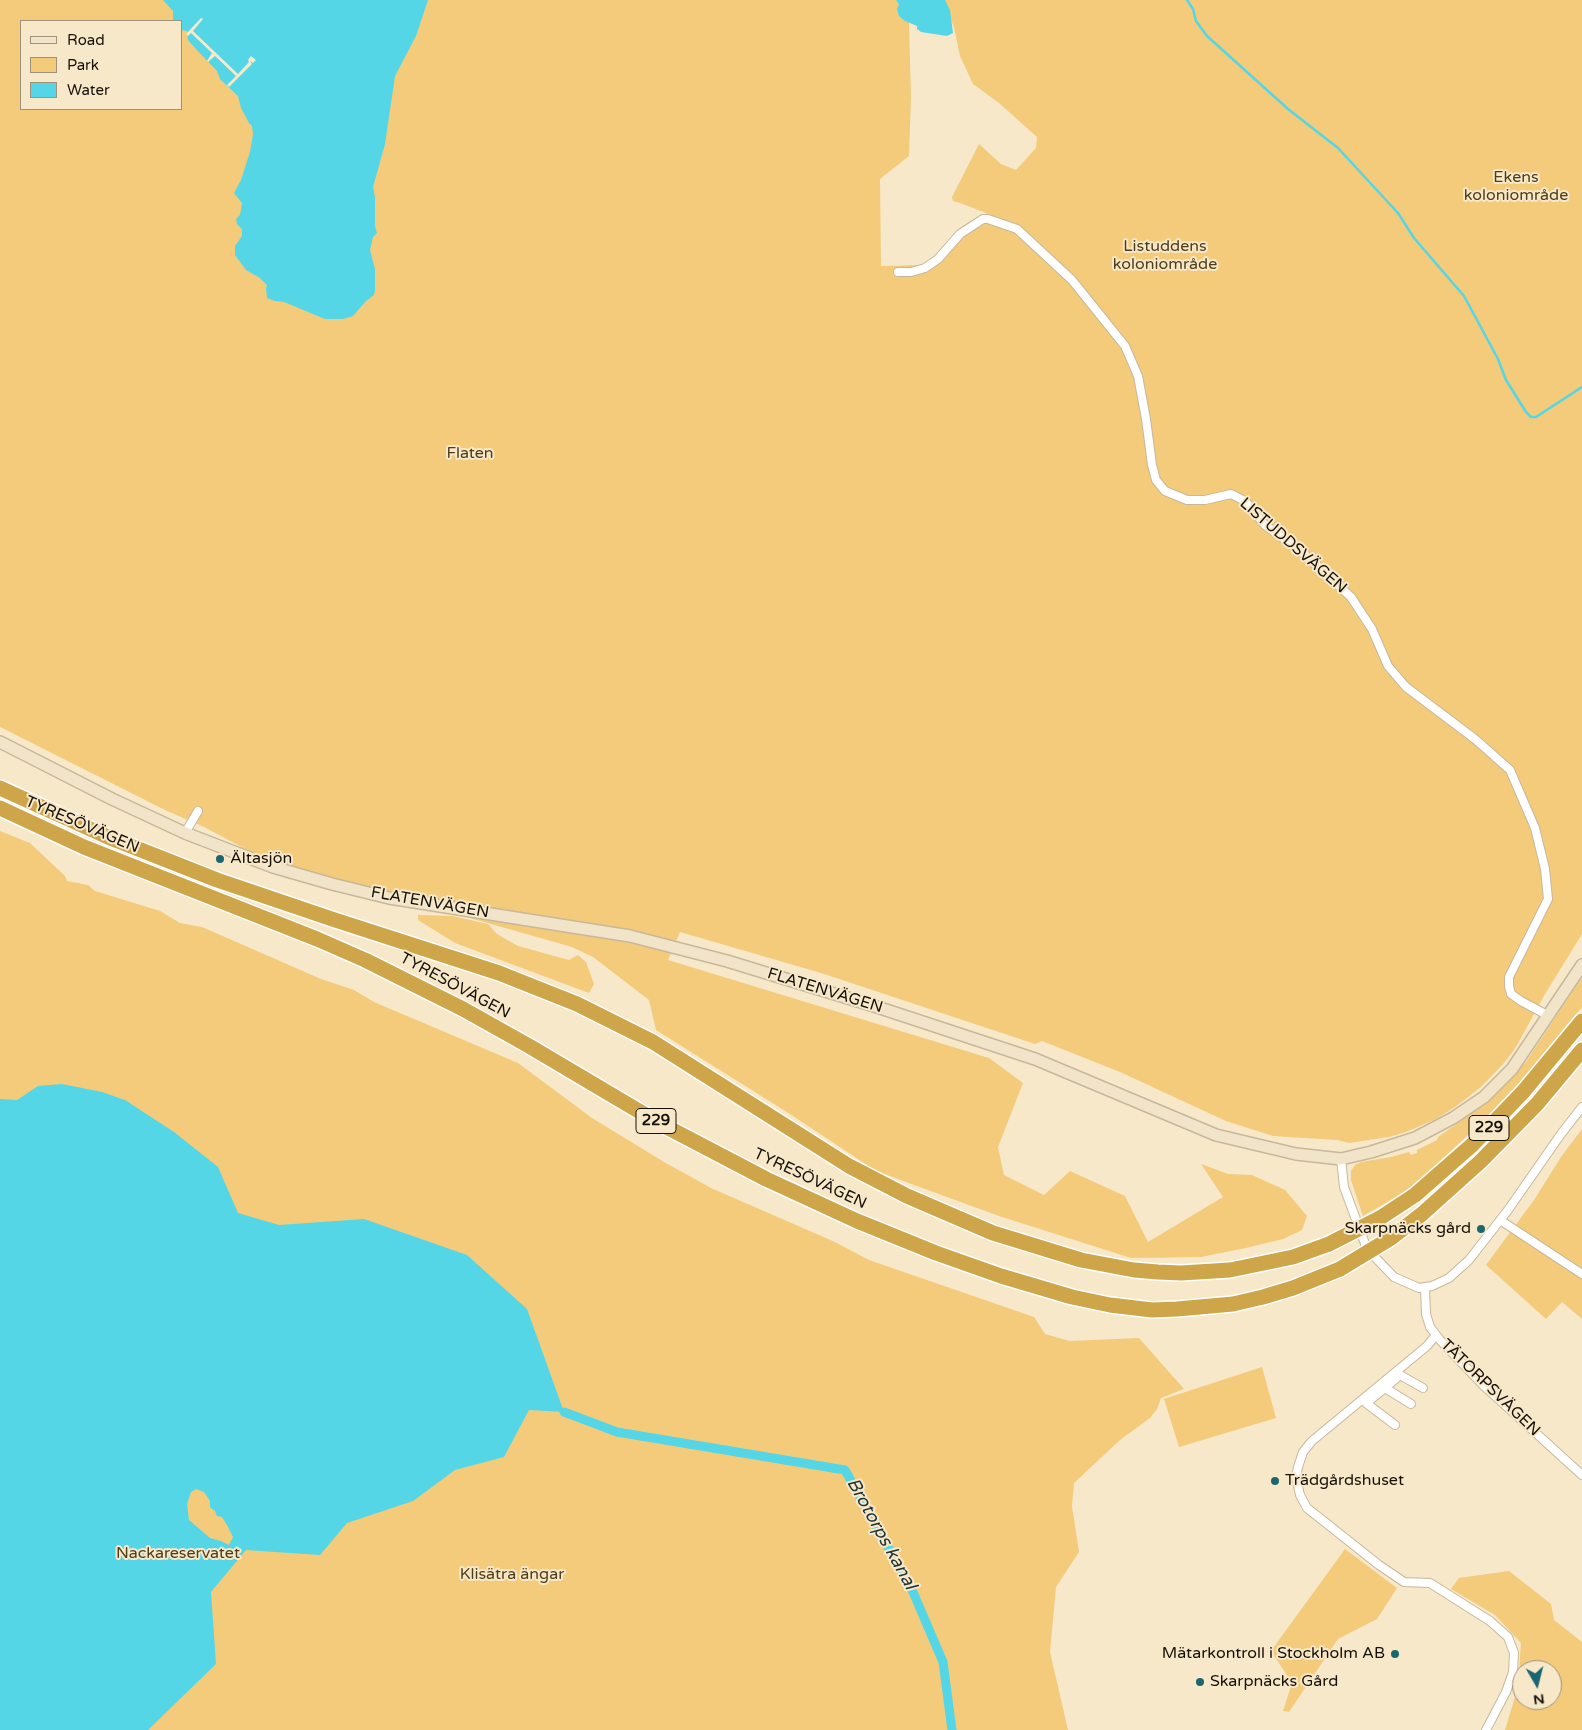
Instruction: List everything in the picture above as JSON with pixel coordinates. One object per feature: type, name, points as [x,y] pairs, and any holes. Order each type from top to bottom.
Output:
[{"type":"highway","name":"TYRESÖVÄGEN","points":[[0,788],[108,837],[209,877],[322,916],[499,973],[577,1004],[670,1052],[819,1149],[914,1199],[993,1233],[1082,1260],[1134,1270],[1166,1272],[1230,1270],[1293,1257],[1329,1244],[1380,1218],[1414,1195],[1472,1145],[1523,1092],[1582,1022]]},
{"type":"highway","name":"TYRESÖVÄGEN","points":[[0,808],[84,846],[365,960],[463,1009],[724,1159],[857,1221],[992,1273],[1072,1297],[1124,1306],[1152,1310],[1177,1310],[1233,1304],[1262,1298],[1293,1288],[1340,1269],[1391,1238],[1422,1214],[1481,1161],[1537,1104],[1582,1050]]},
{"type":"street","name":"LISTUDDSVÄGEN","points":[[898,272],[910,272],[925,268],[938,259],[960,234],[983,219],[1016,229],[1072,280],[1125,346],[1138,376],[1156,480],[1165,491],[1187,500],[1205,500],[1231,494],[1245,501],[1265,525],[1303,553],[1351,597],[1372,629],[1388,666],[1406,688],[1475,739],[1510,770],[1535,828],[1545,869],[1548,899],[1509,977],[1509,986],[1511,994],[1549,1016]]},
{"type":"street","name":"FLATENVÄGEN","points":[[0,742],[112,799],[185,833],[273,867],[389,898],[630,936],[727,960],[1035,1058],[1216,1135],[1296,1154],[1341,1159],[1415,1138],[1453,1118],[1484,1097],[1512,1069],[1582,965]]},
{"type":"street","points":[[185,833],[198,811]]},
{"type":"street","points":[[1341,1159],[1344,1187],[1367,1249],[1394,1277],[1419,1288],[1425,1288],[1449,1278],[1469,1260],[1582,1107]]},
{"type":"street","points":[[1500,1220],[1582,1274]]},
{"type":"street","name":"TÄTORPSVÄGEN","points":[[1425,1288],[1426,1314],[1436,1336],[1484,1384],[1582,1475]]},
{"type":"street","points":[[1436,1336],[1428,1346],[1312,1441],[1303,1452],[1296,1477],[1300,1495],[1308,1508],[1358,1549],[1404,1582],[1430,1583],[1490,1622],[1508,1637],[1514,1653],[1513,1672],[1506,1692],[1486,1730]]},
{"type":"street","points":[[1395,1425],[1366,1403],[1400,1375],[1423,1388]]},
{"type":"street","points":[[1385,1388],[1411,1404]]},
{"type":"green space","name":"Flaten","points":[[0,0],[900,0],[909,22],[911,97],[909,156],[880,179],[881,266],[924,265],[938,255],[964,225],[977,217],[996,217],[953,201],[952,197],[979,144],[1001,164],[1016,170],[1036,148],[1037,137],[999,103],[973,84],[960,56],[954,27],[942,0],[1582,0],[1582,934],[1545,994],[1516,1047],[1504,1063],[1481,1087],[1455,1107],[1436,1119],[1406,1132],[1389,1137],[1349,1143],[1337,1140],[1273,1136],[1226,1121],[1120,1072],[1042,1041],[1035,1044],[821,973],[680,932],[668,960],[989,1058],[1023,1083],[998,1147],[1004,1175],[1044,1195],[1070,1171],[1125,1196],[1148,1242],[1223,1197],[1201,1164],[1228,1174],[1252,1175],[1285,1190],[1307,1216],[1302,1230],[1283,1239],[1201,1257],[1131,1258],[999,1216],[876,1171],[790,1114],[656,1030],[649,1000],[593,957],[572,947],[266,860],[204,827],[165,810],[0,727]]},
{"type":"green space","points":[[0,831],[30,843],[65,876],[67,881],[88,885],[95,891],[160,911],[180,923],[202,927],[321,979],[354,990],[374,1002],[518,1063],[592,1118],[664,1162],[711,1188],[835,1242],[869,1260],[1034,1317],[1045,1334],[1070,1341],[1139,1338],[1184,1389],[1161,1398],[1157,1409],[1150,1418],[1120,1440],[1074,1483],[1072,1506],[1079,1552],[1056,1587],[1050,1652],[1068,1730],[0,1730]]},
{"type":"green space","points":[[418,915],[453,916],[488,924],[497,934],[518,946],[569,960],[578,955],[586,962],[594,984],[589,993],[455,943],[418,920]]},
{"type":"green space","points":[[1582,977],[1582,1007],[1528,1073],[1487,1117],[1421,1179],[1400,1195],[1363,1216],[1351,1180],[1351,1171],[1355,1165],[1361,1162],[1409,1152],[1411,1155],[1417,1153],[1417,1150],[1437,1140],[1438,1137],[1482,1106],[1526,1062]]},
{"type":"green space","points":[[1582,1129],[1582,1319],[1562,1302],[1546,1319],[1486,1265],[1534,1200],[1561,1157]]},
{"type":"green space","points":[[1262,1367],[1276,1418],[1179,1447],[1164,1399]]},
{"type":"green space","points":[[1345,1549],[1397,1588],[1377,1619],[1338,1639],[1289,1712],[1283,1711],[1292,1683],[1271,1651]]},
{"type":"green space","points":[[1509,1571],[1551,1604],[1554,1620],[1582,1642],[1582,1730],[1505,1730],[1512,1707],[1512,1710],[1562,1710],[1562,1660],[1520,1660],[1521,1643],[1495,1615],[1451,1589],[1459,1578]]},
{"type":"water","points":[[163,0],[428,0],[416,36],[395,76],[385,144],[373,187],[377,233],[373,237],[370,250],[375,269],[374,295],[353,316],[343,319],[325,319],[284,302],[267,298],[267,285],[260,278],[246,270],[235,255],[235,246],[242,236],[242,229],[237,224],[236,219],[240,215],[242,203],[234,193],[241,180],[250,152],[253,134],[252,126],[241,108],[238,96],[220,79],[217,71],[188,40],[187,31],[182,30],[182,20],[173,20],[173,11]]},
{"type":"water","points":[[896,0],[945,0],[950,10],[953,33],[947,36],[921,32],[917,29],[917,26],[899,16],[897,9],[899,4]]},
{"type":"water","points":[[62,1084],[102,1092],[125,1100],[174,1132],[218,1167],[238,1213],[279,1225],[364,1219],[467,1255],[527,1309],[564,1412],[529,1410],[504,1457],[455,1470],[413,1501],[347,1523],[320,1555],[246,1550],[211,1592],[216,1664],[148,1730],[0,1730],[0,1099],[17,1100],[38,1086]],"holes":[[[196,1489],[204,1492],[210,1501],[210,1507],[217,1516],[222,1517],[233,1537],[229,1545],[210,1538],[189,1520],[187,1504],[191,1492]]]},
{"type":"pier","points":[[201,18],[203,19],[193,31],[238,74],[249,62],[248,60],[251,56],[256,60],[253,63],[250,61],[252,64],[229,87],[227,85],[236,76],[215,56],[208,62],[212,53],[191,33],[188,36],[186,34]]},
{"type":"waterway","points":[[1187,0],[1193,9],[1196,21],[1207,36],[1288,109],[1338,148],[1398,213],[1414,238],[1464,296],[1498,359],[1506,380],[1531,417],[1536,417],[1582,387]]},
{"type":"waterway","name":"Brotorps kanal","points":[[564,1412],[617,1432],[845,1470],[913,1592],[943,1662],[952,1730]]},
{"type":"place","name":"Ältasjön","points":[[220,859]]},
{"type":"place","name":"Skarpnäcks gård","points":[[1481,1229]]},
{"type":"place","name":"Trädgårdshuset","points":[[1275,1481]]},
{"type":"place","name":"Mätarkontroll i Stockholm AB","points":[[1395,1654]]},
{"type":"place","name":"Skarpnäcks Gård","points":[[1200,1682]]},
{"type":"park label","name":"Ekens koloniområde","points":[[1516,187]]},
{"type":"park label","name":"Listuddens koloniområde","points":[[1165,256]]},
{"type":"park label","name":"Nackareservatet","points":[[178,1554]]},
{"type":"park label","name":"Klisätra ängar","points":[[512,1575]]}]
